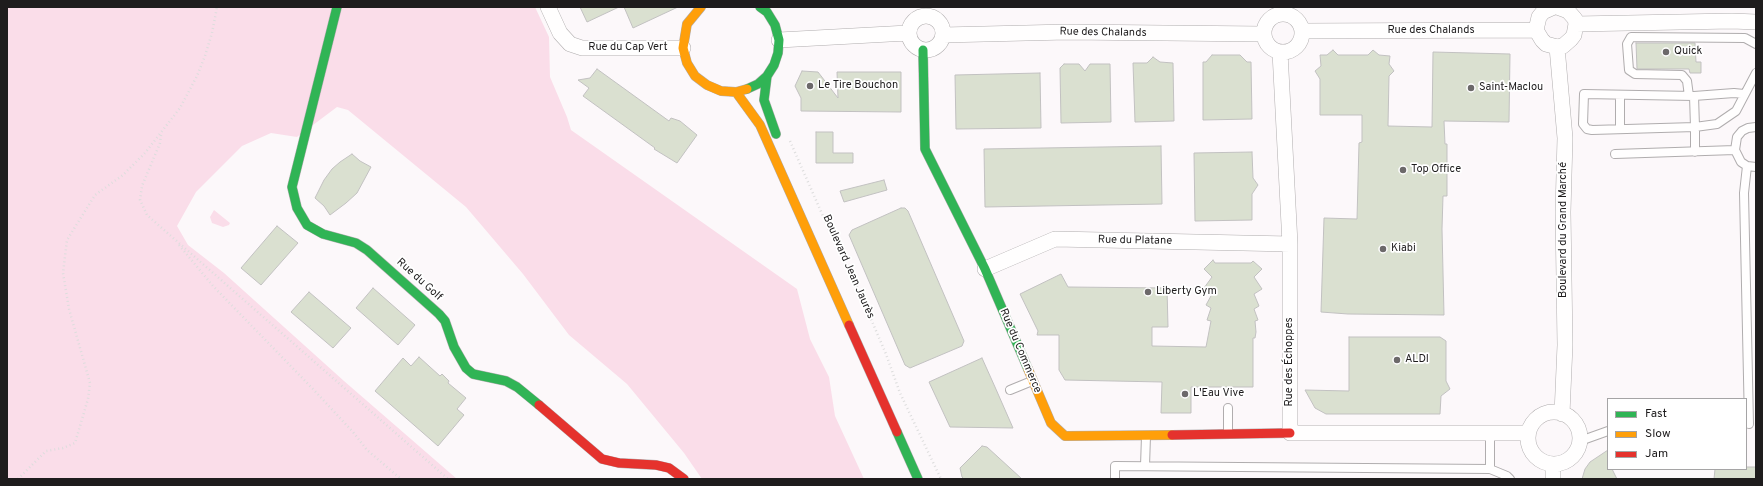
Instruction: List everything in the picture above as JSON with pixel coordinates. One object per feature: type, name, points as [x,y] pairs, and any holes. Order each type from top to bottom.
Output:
[{"type":"street","name":"Rue du Golf","points":[[337,7],[292,188],[297,208],[307,225],[323,234],[356,243],[367,250],[439,314],[445,321],[454,347],[466,368],[473,374],[506,381],[517,387],[602,459],[619,463],[656,464],[669,468],[684,479]]},
{"type":"street","name":"Rue du Cap Vert","points":[[548,7],[560,33],[570,44],[582,48],[683,48]]},
{"type":"street","points":[[701,7],[687,24],[683,48],[687,63],[695,76],[707,86],[721,91],[736,92],[748,89],[758,84],[767,76],[774,65],[778,53],[779,40],[775,25],[767,12],[760,7]]},
{"type":"street","points":[[1556,8],[1572,15],[1576,24],[1576,30],[1571,40],[1563,46],[1557,47],[1546,44],[1536,30],[1539,17],[1556,8]]},
{"type":"street","points":[[1274,11],[1293,16],[1302,31],[1300,42],[1296,47],[1286,52],[1280,52],[1268,46],[1263,34],[1266,22],[1274,11]]},
{"type":"street","points":[[930,12],[938,21],[943,30],[943,35],[941,40],[934,48],[923,50],[914,46],[908,33],[912,23],[915,20],[930,12]]},
{"type":"street","points":[[1576,24],[1732,21],[1756,22]]},
{"type":"street","name":"Rue des Chalands","points":[[1302,31],[1536,30]]},
{"type":"street","name":"Rue des Chalands","points":[[943,35],[1067,32],[1263,34]]},
{"type":"street","points":[[779,40],[908,33]]},
{"type":"street","name":"Boulevard du Grand Marché","points":[[1557,47],[1565,138],[1563,212],[1565,340],[1562,414]]},
{"type":"street","name":"Rue du Commerce","points":[[923,50],[925,149],[985,269],[1051,423],[1065,436],[1290,433]]},
{"type":"street","name":"Rue des Échoppes","points":[[1280,52],[1290,244],[1290,433]]},
{"type":"street","points":[[767,76],[764,100],[768,115],[780,143]]},
{"type":"street","name":"Boulevard Jean Jaurès","points":[[736,92],[760,125],[918,479]]},
{"type":"street","name":"Rue du Platane","points":[[985,269],[1055,239],[1290,244]]},
{"type":"street","name":"Boulevard Jean Jaurès","points":[[892,397],[908,440],[912,467]]},
{"type":"street","points":[[1553,412],[1562,414],[1570,418],[1576,424],[1580,441],[1578,448],[1568,460],[1553,472],[1530,451],[1528,433],[1531,425],[1537,418],[1544,414],[1553,412]]},
{"type":"street","points":[[1290,433],[1528,433]]},
{"type":"lane","points":[[1695,152],[1695,127],[1692,96],[1687,81],[1682,75],[1635,74],[1629,70],[1627,44],[1631,37],[1745,38],[1756,44]]},
{"type":"lane","points":[[1744,94],[1734,93],[1692,96],[1584,94],[1583,124],[1587,129],[1592,130],[1695,127],[1717,124],[1736,111],[1756,72]]},
{"type":"lane","points":[[1620,95],[1620,129]]},
{"type":"lane","points":[[1756,123],[1737,137],[1735,150],[1741,162],[1747,166],[1756,167]]},
{"type":"lane","points":[[1615,154],[1735,150]]},
{"type":"lane","points":[[1747,166],[1744,193],[1750,424]]},
{"type":"lane","points":[[1010,390],[1033,380]]},
{"type":"lane","points":[[1228,408],[1228,434]]},
{"type":"lane","points":[[1580,441],[1607,431]]},
{"type":"lane","points":[[1490,433],[1490,469]]},
{"type":"lane","points":[[1144,466],[1146,435]]},
{"type":"lane","points":[[1115,479],[1115,466],[1144,466],[1490,469],[1507,476],[1510,479]]},
{"type":"path","points":[[18,479],[46,451],[63,448],[75,443],[88,399],[90,383],[69,309],[63,273],[67,240],[94,196],[123,174],[145,153],[180,108],[197,76],[212,33],[217,7]]},
{"type":"path","points":[[161,134],[160,143],[142,186],[140,200],[147,215],[448,479]]},
{"type":"path","points":[[788,136],[837,248],[849,268],[886,354],[900,393],[941,479]]},
{"type":"path","points":[[173,237],[214,286],[314,389],[353,432],[367,450],[401,479]]},
{"type":"shaded area","points":[[7,7],[535,7],[549,37],[550,77],[571,130],[797,289],[810,339],[829,377],[835,416],[864,479],[702,479],[684,453],[627,384],[569,335],[523,274],[466,207],[348,110],[337,107],[297,137],[271,133],[242,146],[196,192],[177,226],[188,245],[224,273],[344,381],[457,479],[7,479]]},
{"type":"shaded area","points":[[214,210],[230,223],[229,225],[223,227],[212,223],[210,217]]},
{"type":"building","points":[[580,7],[619,7],[587,22]]},
{"type":"building","points":[[624,7],[678,7],[633,28]]},
{"type":"building","name":"Quick","points":[[1636,43],[1695,43],[1696,62],[1701,62],[1701,73],[1690,73],[1689,69],[1637,69]]},
{"type":"building","points":[[1333,50],[1338,55],[1368,55],[1373,50],[1379,55],[1390,56],[1389,64],[1394,71],[1389,76],[1388,126],[1432,127],[1433,52],[1510,54],[1509,122],[1444,121],[1445,144],[1447,144],[1447,196],[1443,196],[1442,229],[1444,315],[1348,314],[1321,312],[1324,218],[1357,219],[1359,143],[1362,142],[1362,115],[1320,115],[1320,79],[1315,71],[1321,66],[1320,55],[1327,55]]},
{"type":"building","points":[[1212,55],[1240,55],[1247,62],[1251,62],[1252,119],[1203,120],[1203,62],[1206,62]]},
{"type":"building","points":[[1153,57],[1160,62],[1173,63],[1174,121],[1135,122],[1133,63],[1147,63]]},
{"type":"building","points":[[1064,64],[1079,64],[1085,71],[1090,64],[1110,64],[1111,122],[1061,123],[1060,68]]},
{"type":"building","points":[[597,69],[669,121],[671,118],[680,121],[697,135],[677,163],[654,149],[655,148],[583,96],[589,88],[578,80],[590,78]]},
{"type":"building","points":[[802,71],[818,72],[838,98],[837,72],[901,72],[901,112],[801,111],[801,98],[795,86]]},
{"type":"building","points":[[1040,73],[1041,128],[956,129],[955,75]]},
{"type":"building","points":[[816,132],[833,132],[833,153],[853,153],[853,163],[816,163]]},
{"type":"building","points":[[1161,146],[1162,204],[985,207],[984,149]]},
{"type":"building","points":[[1252,152],[1253,178],[1258,185],[1252,194],[1252,220],[1195,221],[1194,153]]},
{"type":"building","points":[[352,154],[360,161],[371,167],[357,193],[330,215],[324,206],[315,198],[324,180],[332,169]]},
{"type":"building","points":[[884,180],[887,190],[844,202],[840,191]]},
{"type":"building","points":[[901,208],[905,208],[908,211],[964,341],[962,346],[910,368],[905,365],[849,235],[852,230]]},
{"type":"building","points":[[277,226],[298,243],[261,285],[241,268]]},
{"type":"building","points":[[1213,260],[1215,263],[1251,263],[1253,261],[1262,269],[1254,277],[1262,289],[1254,294],[1259,306],[1254,309],[1258,320],[1255,321],[1256,332],[1255,338],[1253,338],[1253,387],[1191,387],[1191,413],[1161,413],[1162,382],[1065,380],[1059,370],[1059,335],[1037,335],[1038,331],[1020,294],[1061,274],[1068,287],[1167,288],[1168,327],[1152,327],[1152,346],[1206,347],[1211,321],[1207,320],[1211,308],[1206,305],[1212,294],[1204,288],[1212,277],[1204,269]]},
{"type":"building","points":[[373,288],[415,325],[398,345],[356,308]]},
{"type":"building","points":[[309,292],[351,328],[333,348],[291,312]]},
{"type":"building","name":"ALDI","points":[[1349,337],[1440,337],[1446,341],[1446,381],[1450,389],[1441,396],[1440,414],[1326,414],[1315,408],[1305,390],[1349,391]]},
{"type":"building","points":[[419,357],[440,376],[442,374],[449,381],[448,383],[466,398],[457,409],[464,415],[438,446],[375,391],[403,358],[411,366]]},
{"type":"building","points":[[982,358],[1013,428],[950,427],[929,382]]},
{"type":"building","points":[[982,446],[987,447],[1022,479],[964,479],[960,468]]},
{"type":"building","points":[[1607,451],[1607,470],[1612,470],[1617,479],[1582,479],[1585,469],[1590,462]]},
{"type":"building","points":[[1747,467],[1756,467],[1756,479],[1714,479],[1715,470],[1747,470]]},
{"type":"traffic: fast","points":[[337,7],[292,187],[297,208],[307,225],[323,234],[356,243],[367,250],[439,314],[445,321],[454,347],[466,368],[473,374],[506,381],[517,387],[539,405]]},
{"type":"traffic: fast","points":[[747,89],[758,84],[767,76],[774,65],[778,53],[779,40],[775,25],[767,12],[760,7]]},
{"type":"traffic: fast","points":[[923,50],[925,149],[985,269],[1028,369]]},
{"type":"traffic: fast","points":[[767,76],[764,100],[776,134]]},
{"type":"traffic: fast","points":[[897,432],[918,479]]},
{"type":"traffic: slow","points":[[701,7],[687,24],[683,48],[687,63],[695,76],[707,85],[721,91],[736,92],[747,89]]},
{"type":"traffic: slow","points":[[736,92],[760,125],[849,325]]},
{"type":"traffic: slow","points":[[1028,369],[1051,423],[1065,436],[1172,435]]},
{"type":"traffic: jam","points":[[849,325],[897,432]]},
{"type":"traffic: jam","points":[[539,405],[602,459],[619,463],[656,465],[669,468],[684,479]]},
{"type":"traffic: jam","points":[[1172,435],[1290,433]]},
{"type":"place","name":"Quick","points":[[1666,52]]},
{"type":"place","name":"Le Tire Bouchon","points":[[810,86]]},
{"type":"place","name":"Saint-Maclou","points":[[1471,88]]},
{"type":"place","name":"Top Office","points":[[1403,170]]},
{"type":"place","name":"Kiabi","points":[[1383,249]]},
{"type":"place","name":"Liberty Gym","points":[[1148,292]]},
{"type":"place","name":"ALDI","points":[[1397,360]]},
{"type":"place","name":"L'Eau Vive","points":[[1185,394]]}]
